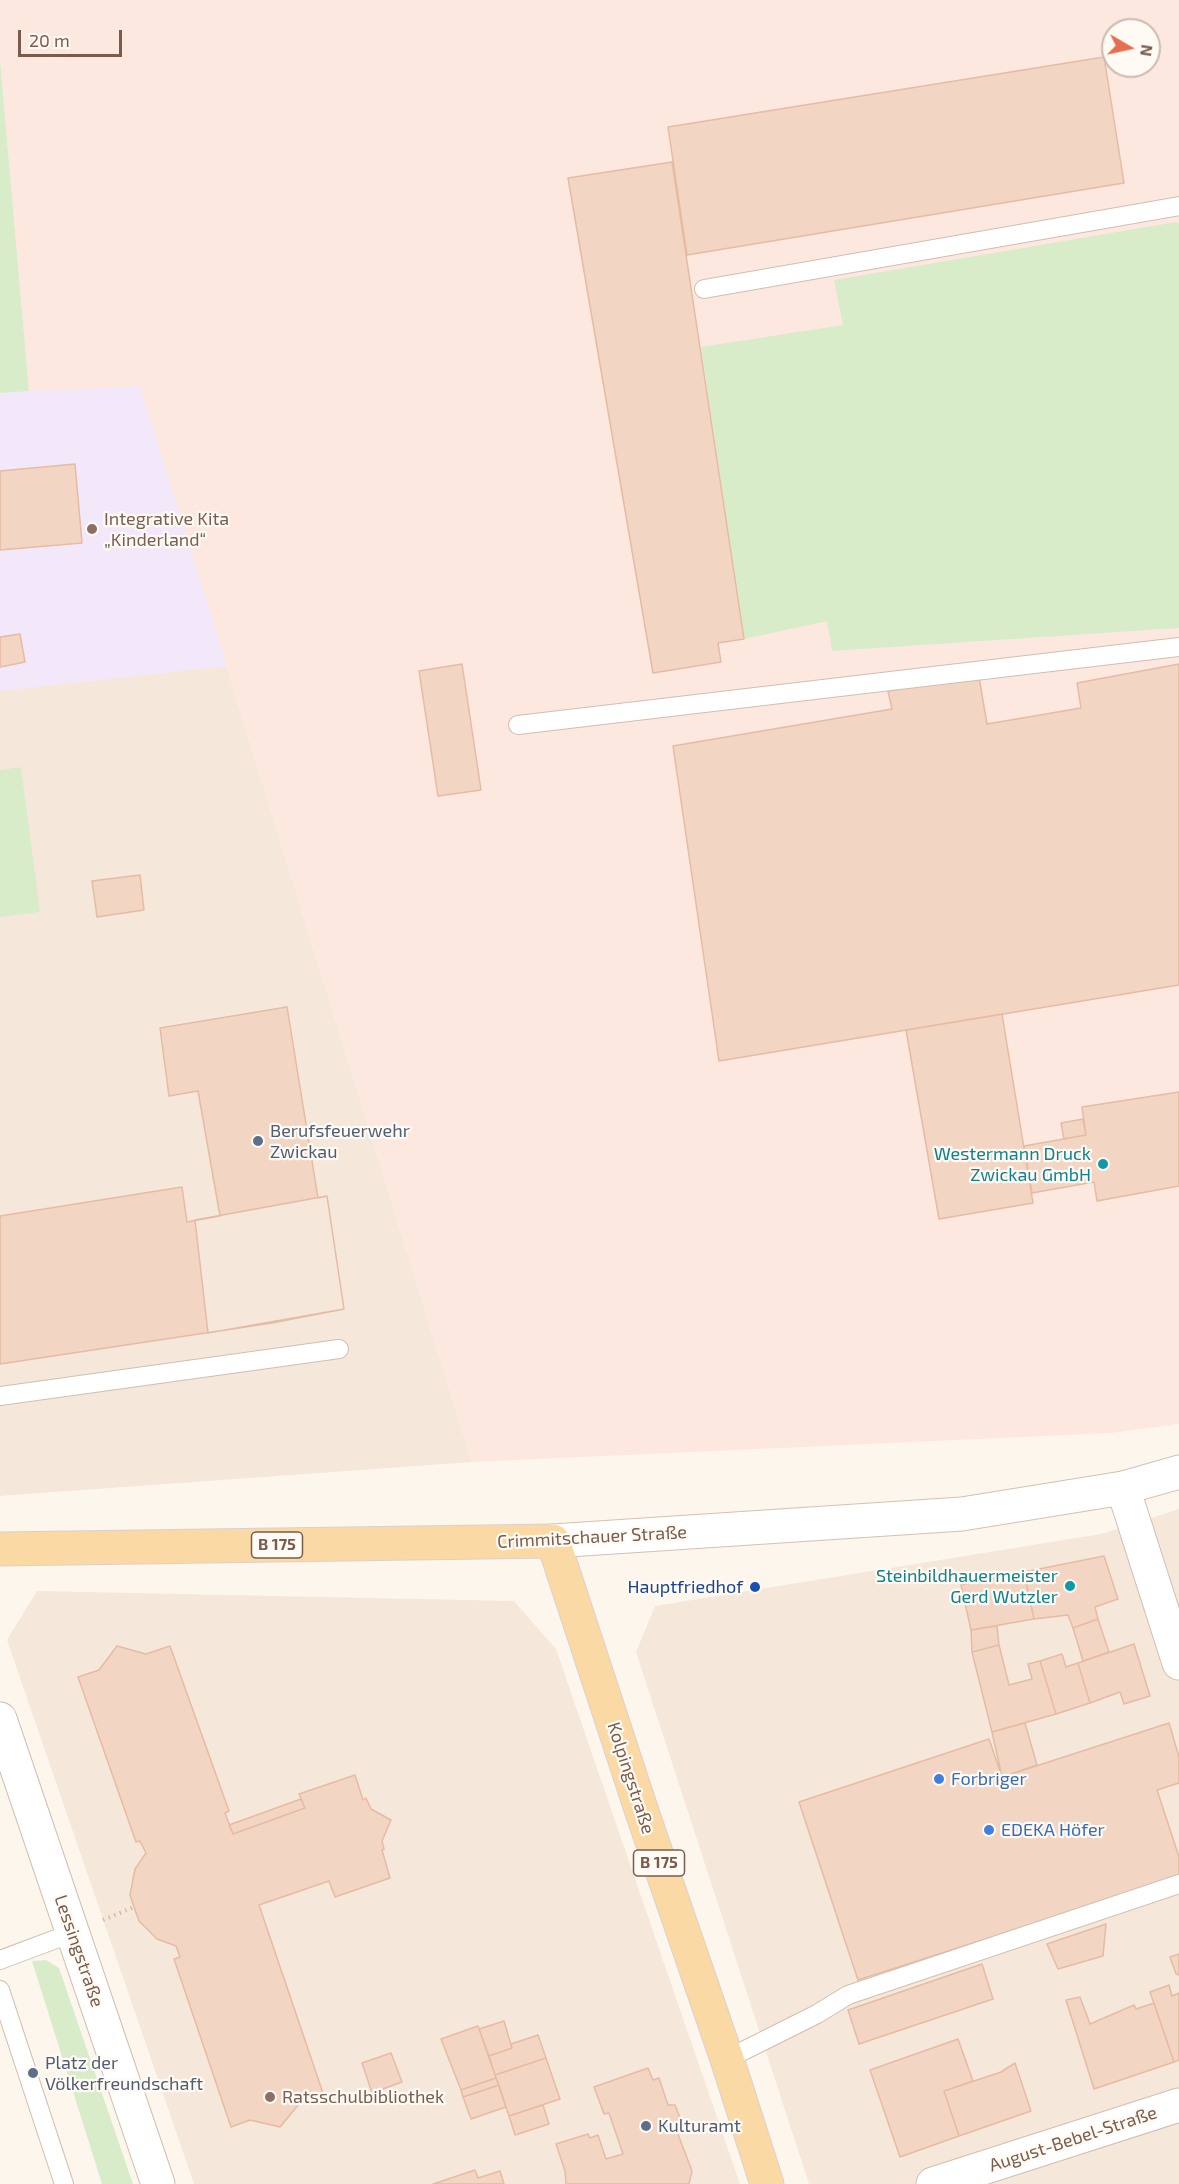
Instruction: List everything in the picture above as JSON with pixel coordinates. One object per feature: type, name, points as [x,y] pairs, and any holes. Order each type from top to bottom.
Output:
[{"type":"main road","name":"Crimmitschauer Straße","points":[[0,1549],[553,1541]]},
{"type":"main road","name":"Kolpingstraße","points":[[553,1541],[642,1812],[727,2058],[767,2184]]},
{"type":"street","name":"Crimmitschauer Straße","points":[[553,1541],[962,1514],[1123,1488],[1179,1472]]},
{"type":"street","points":[[1123,1488],[1179,1663]]},
{"type":"street","name":"Lessingstraße","points":[[0,1719],[158,2184]]},
{"type":"street","name":"August-Bebel-Straße","points":[[933,2184],[1179,2105]]},
{"type":"lane","points":[[704,289],[1179,206]]},
{"type":"lane","points":[[518,725],[1179,647]]},
{"type":"lane","points":[[0,1396],[339,1349]]},
{"type":"lane","points":[[727,2058],[817,2014],[848,1995],[1179,1884]]},
{"type":"lane","points":[[0,1960],[72,1933]]},
{"type":"lane","points":[[0,1990],[64,2184]]},
{"type":"shaded area","name":"Westermann Druck Zwickau GmbH","points":[[0,0],[1179,0],[1179,1424],[1111,1433],[472,1462],[140,386],[29,391],[0,59]]},
{"type":"shaded area","points":[[140,386],[472,1462],[0,1496],[0,392]]},
{"type":"shaded area","name":"Integrative Kita „Kinderland“","points":[[140,386],[227,666],[0,691],[0,392]]},
{"type":"shaded area","points":[[1179,1509],[1179,2184],[809,2184],[636,1652],[655,1606],[1101,1534]]},
{"type":"shaded area","points":[[37,1591],[514,1601],[556,1649],[740,2184],[194,2184],[7,1640]]},
{"type":"green space","points":[[0,59],[29,391],[0,393]]},
{"type":"green space","points":[[1176,222],[1179,224],[1179,628],[832,651],[827,621],[744,639],[701,347],[843,325],[834,280]]},
{"type":"green space","points":[[21,767],[40,912],[0,917],[0,770]]},
{"type":"green space","points":[[46,1960],[59,1968],[133,2184],[102,2184],[32,1961]]},
{"type":"building","points":[[1101,57],[1101,78],[1107,78],[1124,183],[687,255],[668,127]]},
{"type":"building","points":[[672,162],[744,639],[718,643],[721,662],[653,673],[568,178]]},
{"type":"building","points":[[75,464],[82,543],[0,550],[0,471]]},
{"type":"building","points":[[20,634],[25,662],[0,667],[0,637]]},
{"type":"building","points":[[462,664],[481,790],[438,796],[419,671]]},
{"type":"building","points":[[1179,664],[1179,985],[719,1061],[673,746],[892,709],[888,691],[979,677],[987,724],[1081,708],[1077,683]]},
{"type":"building","points":[[140,875],[144,910],[97,917],[92,881]]},
{"type":"building","name":"Berufsfeuerwehr Zwickau","points":[[287,1007],[318,1198],[327,1196],[344,1309],[272,1323],[0,1364],[0,1216],[182,1187],[187,1222],[220,1216],[198,1091],[169,1096],[160,1028]]},
{"type":"building","points":[[1002,1014],[1033,1203],[939,1219],[906,1030]]},
{"type":"building","name":"Westermann Druck Zwickau GmbH","points":[[1179,1092],[1179,1186],[1097,1201],[1094,1182],[1032,1193],[1024,1146],[1086,1135],[1082,1107]]},
{"type":"building","points":[[1083,1119],[1086,1135],[1064,1139],[1061,1123]]},
{"type":"building","points":[[327,1196],[344,1309],[208,1333],[195,1220]]},
{"type":"building","name":"Steinbildhauermeister Gerd Wutzler","points":[[1104,1556],[1118,1599],[1095,1607],[1098,1619],[1073,1628],[1068,1615],[1034,1619],[1024,1572]]},
{"type":"building","points":[[1024,1572],[1034,1619],[971,1630],[961,1585]]},
{"type":"building","points":[[1098,1619],[1109,1652],[1083,1661],[1073,1628]]},
{"type":"building","points":[[997,1626],[999,1645],[972,1652],[971,1630]]},
{"type":"building","points":[[1134,1644],[1150,1696],[1124,1704],[1120,1692],[1090,1703],[1078,1663]]},
{"type":"building","points":[[999,1645],[1009,1685],[1032,1679],[1028,1664],[1040,1661],[1056,1714],[992,1732],[972,1652]]},
{"type":"building","points":[[117,1646],[146,1654],[170,1646],[229,1811],[225,1813],[233,1834],[305,1808],[299,1794],[355,1775],[363,1800],[366,1798],[371,1809],[391,1820],[382,1841],[384,1849],[382,1850],[390,1878],[335,1897],[329,1881],[259,1905],[324,2096],[299,2104],[280,2127],[250,2120],[231,2127],[174,1959],[180,1957],[176,1946],[157,1939],[139,1921],[134,1907],[130,1895],[135,1869],[146,1853],[140,1841],[136,1842],[78,1677],[99,1670]]},
{"type":"building","points":[[1062,1654],[1066,1667],[1078,1663],[1090,1703],[1056,1714],[1040,1661]]},
{"type":"building","points":[[1025,1723],[1037,1765],[1002,1777],[992,1732]]},
{"type":"building","name":"EDEKA Höfer","points":[[1169,1723],[1179,1757],[1179,1783],[1157,1790],[1179,1857],[1179,1877],[858,1980],[799,1802],[989,1739],[1002,1777]]},
{"type":"building","points":[[301,1799],[305,1808],[233,1834],[229,1825]]},
{"type":"building","points":[[1106,1924],[1103,1956],[1058,1969],[1047,1944]]},
{"type":"building","points":[[1179,1954],[1179,1975],[1176,1974],[1170,1957]]},
{"type":"building","points":[[982,1964],[993,1999],[859,2044],[848,2010]]},
{"type":"building","points":[[1169,1985],[1172,1996],[1179,1993],[1179,2060],[1174,2062],[1150,1992]]},
{"type":"building","points":[[1080,1997],[1090,2024],[1134,2005],[1136,2009],[1154,2003],[1174,2062],[1094,2089],[1066,2000]]},
{"type":"building","points":[[504,2021],[512,2048],[489,2056],[479,2029]]},
{"type":"building","points":[[478,2026],[496,2078],[461,2090],[441,2039]]},
{"type":"building","points":[[538,2035],[546,2058],[495,2075],[489,2056],[512,2048],[511,2044]]},
{"type":"building","points":[[958,2039],[973,2081],[944,2091],[959,2136],[900,2157],[870,2070]]},
{"type":"building","points":[[391,2053],[402,2082],[372,2093],[362,2063]]},
{"type":"building","points":[[546,2058],[560,2099],[509,2116],[495,2075]]},
{"type":"building","points":[[1015,2063],[1031,2111],[959,2136],[944,2091],[1001,2072]]},
{"type":"building","name":"Kulturamt","points":[[648,2068],[653,2080],[659,2078],[668,2105],[675,2105],[682,2123],[676,2129],[692,2171],[689,2184],[566,2184],[565,2171],[556,2144],[588,2134],[590,2138],[598,2135],[606,2159],[623,2154],[609,2113],[604,2114],[594,2087]]},
{"type":"building","points":[[496,2078],[499,2085],[463,2097],[461,2090]]},
{"type":"building","points":[[499,2085],[506,2107],[471,2119],[463,2097]]},
{"type":"building","points":[[543,2105],[549,2124],[515,2135],[509,2116]]},
{"type":"building","points":[[475,2170],[478,2178],[500,2171],[504,2184],[433,2184]]},
{"type":"place","name":"Integrative Kita „Kinderland“","points":[[92,529]]},
{"type":"place","name":"Berufsfeuerwehr Zwickau","points":[[258,1141]]},
{"type":"place","name":"Westermann Druck Zwickau GmbH","points":[[1103,1164]]},
{"type":"place","name":"Steinbildhauermeister Gerd Wutzler","points":[[1070,1586]]},
{"type":"place","name":"Hauptfriedhof","points":[[755,1587]]},
{"type":"place","name":"Forbriger","points":[[939,1779]]},
{"type":"place","name":"EDEKA Höfer","points":[[989,1830]]},
{"type":"place","name":"Platz der Völkerfreundschaft","points":[[33,2073]]},
{"type":"place","name":"Ratsschulbibliothek","points":[[270,2097]]},
{"type":"place","name":"Kulturamt","points":[[646,2126]]}]
